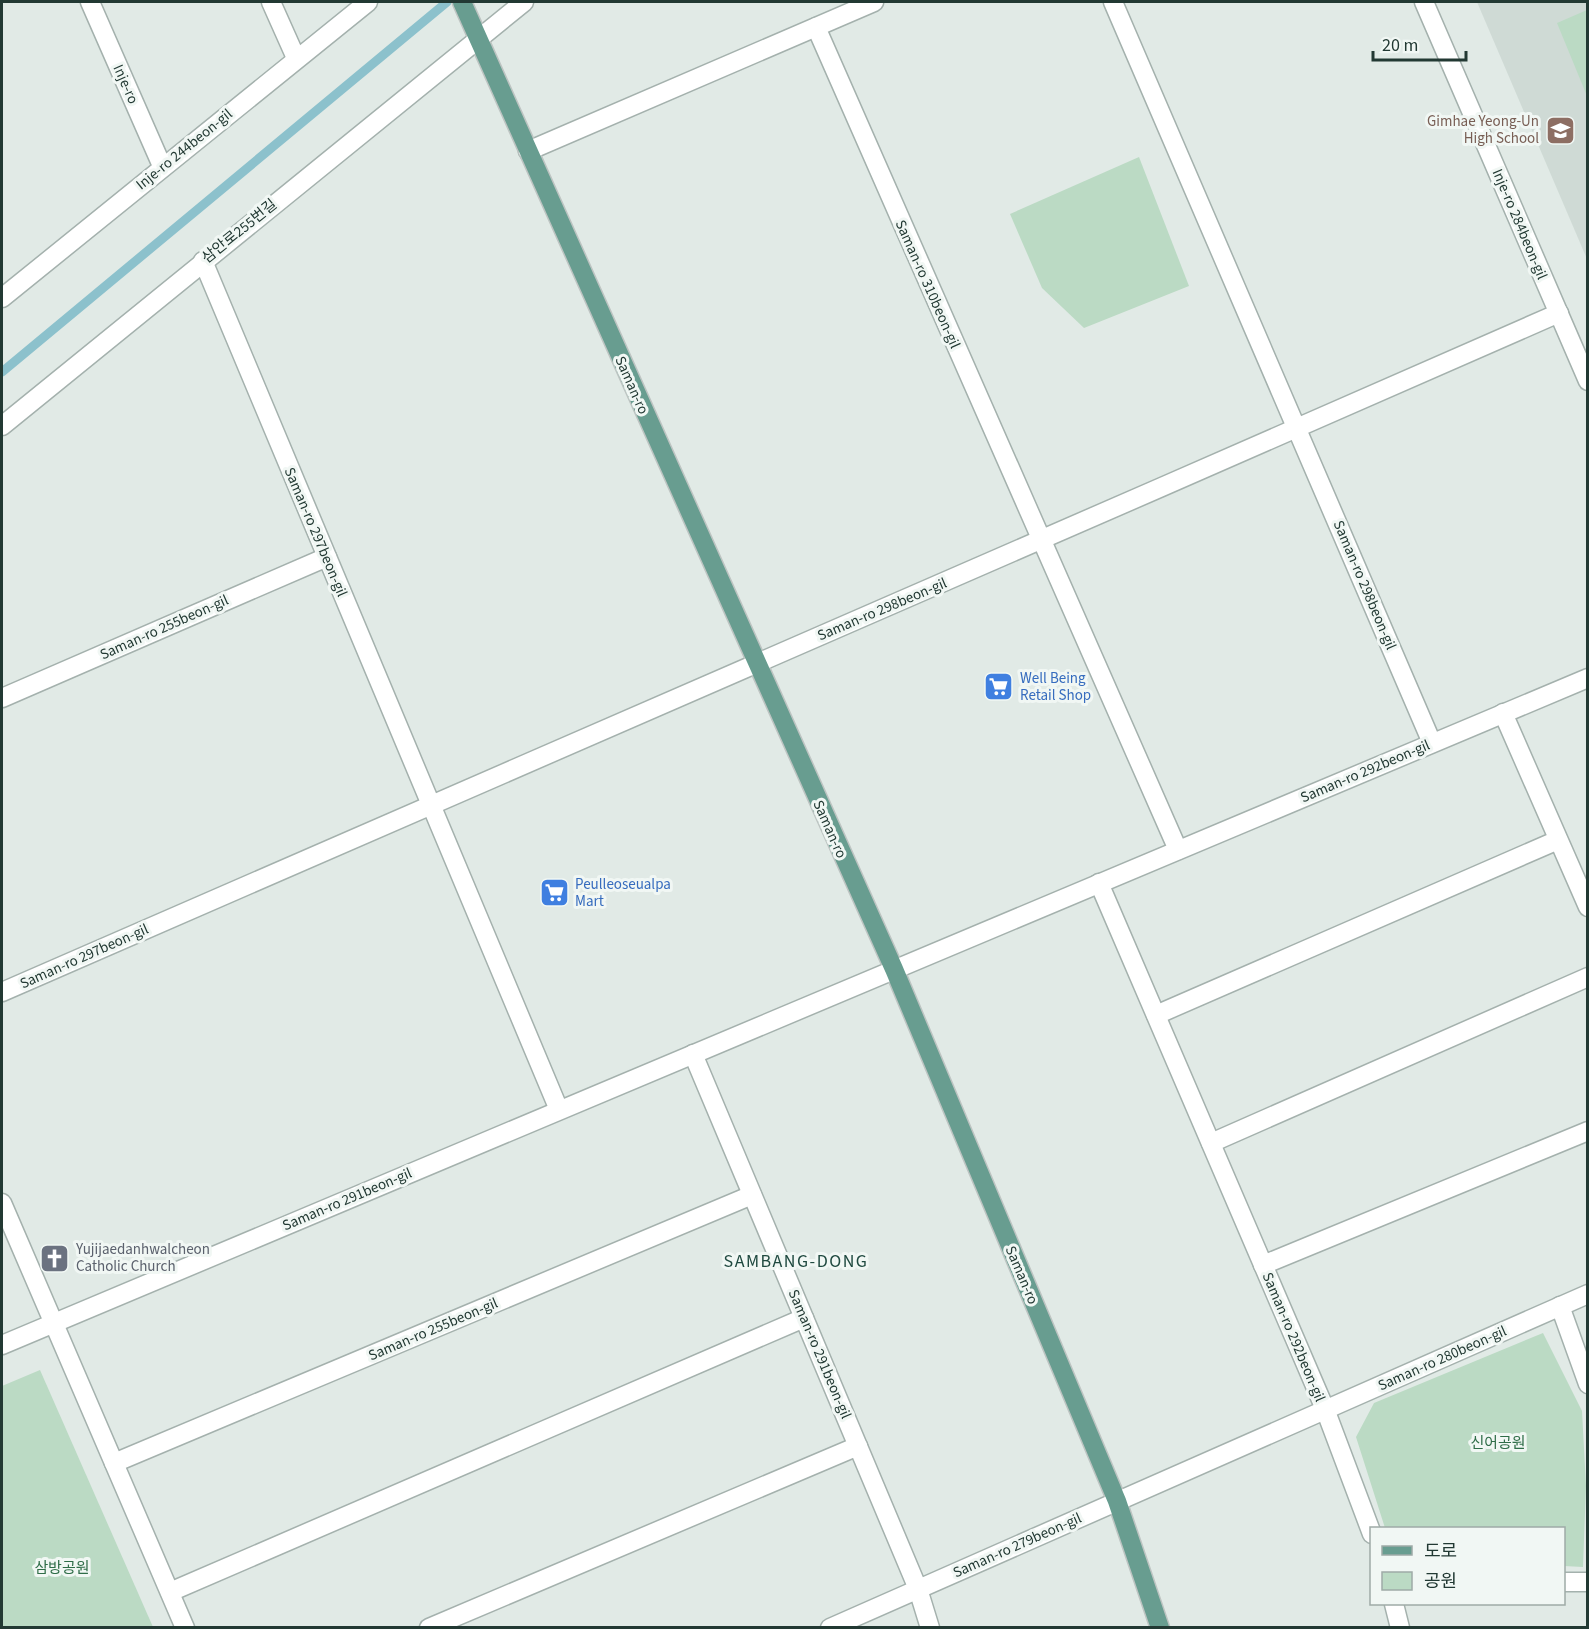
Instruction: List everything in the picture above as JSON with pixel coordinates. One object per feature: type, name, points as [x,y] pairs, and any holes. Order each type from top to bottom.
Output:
[{"type":"main road","name":"Saman-ro","points":[[462,2],[894,969],[1117,1501],[1160,1628]]},
{"type":"street","name":"Inje-ro","points":[[90,2],[162,166]]},
{"type":"street","points":[[271,2],[296,58]]},
{"type":"street","name":"Inje-ro 244beon-gil","points":[[2,298],[162,166],[368,2]]},
{"type":"street","points":[[475,31],[524,2]]},
{"type":"street","points":[[528,151],[816,27],[854,5],[874,2]]},
{"type":"street","points":[[1113,2],[1298,428]]},
{"type":"street","name":"Inje-ro 284beon-gil","points":[[1424,2],[1587,381]]},
{"type":"street","name":"Saman-ro 310beon-gil","points":[[816,27],[1041,540]]},
{"type":"street","name":"삼안로255번길","points":[[2,426],[203,261],[475,31]]},
{"type":"street","name":"Saman-ro 297beon-gil","points":[[203,261],[430,803]]},
{"type":"street","name":"Saman-ro 298beon-gil","points":[[756,663],[1559,313]]},
{"type":"street","name":"Saman-ro 298beon-gil","points":[[1298,428],[1432,743]]},
{"type":"street","points":[[1041,540],[1178,850]]},
{"type":"street","name":"Saman-ro 255beon-gil","points":[[2,698],[327,556]]},
{"type":"street","name":"Saman-ro 297beon-gil","points":[[2,992],[430,803],[756,663]]},
{"type":"street","name":"Saman-ro 292beon-gil","points":[[894,969],[1587,678]]},
{"type":"street","points":[[1503,713],[1587,907]]},
{"type":"street","points":[[430,803],[559,1110]]},
{"type":"street","points":[[1156,1015],[1558,840]]},
{"type":"street","name":"Saman-ro 292beon-gil","points":[[1099,883],[1325,1409]]},
{"type":"street","name":"Saman-ro 291beon-gil","points":[[2,1345],[894,969]]},
{"type":"street","points":[[1211,1143],[1587,977]]},
{"type":"street","name":"Saman-ro 291beon-gil","points":[[693,1054],[918,1589]]},
{"type":"street","name":"Saman-ro 292beon-gil","points":[[1263,1265],[1587,1131]]},
{"type":"street","name":"Saman-ro 255beon-gil","points":[[114,1463],[752,1194]]},
{"type":"street","points":[[2,1203],[185,1628]]},
{"type":"street","name":"Saman-ro 280beon-gil","points":[[1117,1501],[1587,1294]]},
{"type":"street","points":[[1560,1306],[1587,1384]]},
{"type":"street","points":[[170,1592],[804,1318]]},
{"type":"street","points":[[1325,1409],[1370,1531]]},
{"type":"street","points":[[429,1628],[858,1446]]},
{"type":"street","name":"Saman-ro 279beon-gil","points":[[830,1628],[1117,1501]]},
{"type":"street","points":[[1565,1582],[1587,1582]]},
{"type":"street","points":[[918,1589],[930,1628]]},
{"type":"street","points":[[1394,1605],[1400,1628]]},
{"type":"shaded area","name":"Gimhae Yeong-Un High School","points":[[1477,2],[1587,2],[1587,259]]},
{"type":"green space","points":[[1587,10],[1587,96],[1557,23]]},
{"type":"green space","points":[[1139,157],[1189,286],[1084,328],[1042,288],[1010,214]]},
{"type":"green space","name":"신어공원","points":[[1543,1333],[1582,1411],[1586,1486],[1583,1567],[1565,1566],[1565,1527],[1385,1527],[1356,1437],[1374,1403]]},
{"type":"green space","name":"삼방공원","points":[[40,1370],[153,1627],[2,1627],[2,1386]]},
{"type":"waterway","points":[[2,372],[447,2]]},
{"type":"place","name":"Gimhae Yeong-Un High School","points":[[1560,130]]},
{"type":"place","name":"Well Being Retail Shop","points":[[999,687]]},
{"type":"place","name":"Peulleoseualpa Mart","points":[[554,893]]},
{"type":"place","name":"Yujijaedanhwalcheon Catholic Church","points":[[55,1258]]},
{"type":"district","name":"SAMBANG-DONG","points":[[796,1261]]}]
